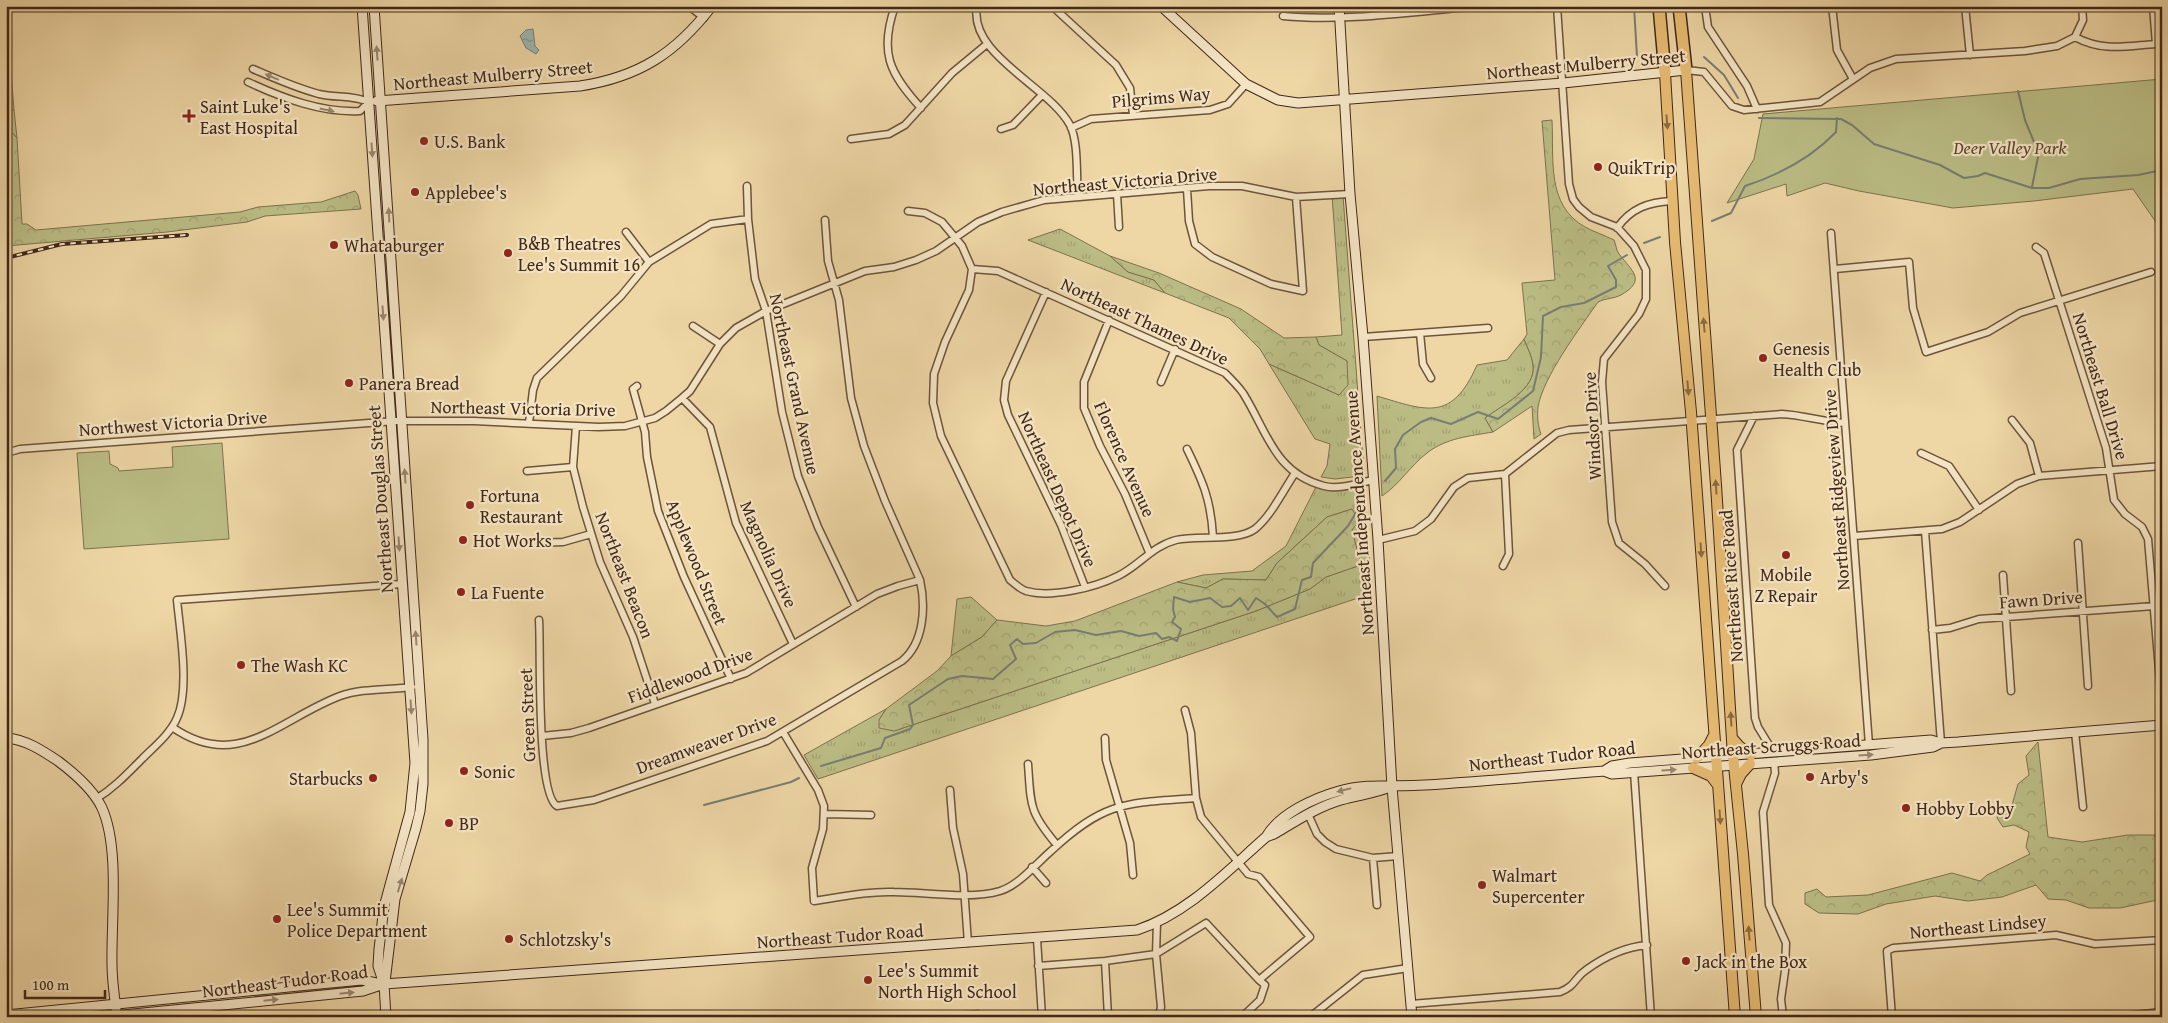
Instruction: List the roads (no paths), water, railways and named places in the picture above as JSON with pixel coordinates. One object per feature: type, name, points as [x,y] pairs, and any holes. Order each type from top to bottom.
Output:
[{"type":"highway","points":[[1659,6],[1665,73]]},
{"type":"highway","points":[[1679,6],[1686,70]]},
{"type":"main road","points":[[1686,70],[1712,419],[1733,760],[1756,1017]]},
{"type":"main road","points":[[1665,73],[1672,201],[1691,420],[1735,1017]]},
{"type":"main road","points":[[1714,736],[1695,763],[1718,784]]},
{"type":"main road","points":[[1732,738],[1750,759],[1736,784]]},
{"type":"street","name":"Northeast Douglas Street","points":[[362,6],[415,763],[410,812],[384,907],[378,966],[384,984]]},
{"type":"street","name":"Northeast Douglas Street","points":[[374,6],[423,739],[421,798],[416,828],[395,899],[384,984],[386,1017]]},
{"type":"street","points":[[689,6],[704,18]]},
{"type":"street","name":"Northeast Mulberry Street","points":[[369,102],[602,83],[630,73],[670,52],[704,18],[712,6]]},
{"type":"street","points":[[896,6],[887,34],[891,63],[895,75],[904,90],[920,108]]},
{"type":"street","points":[[977,6],[977,24],[987,44],[1059,109],[1071,128],[1078,197]]},
{"type":"street","points":[[1052,6],[1116,65],[1130,88],[1134,115]]},
{"type":"street","name":"Northeast Mulberry Street","points":[[1161,6],[1246,84],[1278,100],[1298,103],[1562,83],[1686,70],[1704,72],[1732,106],[1744,110],[1757,109],[1820,102],[1870,68],[1896,59],[1970,55],[2057,46],[2075,38]]},
{"type":"street","points":[[1169,14],[1176,6]]},
{"type":"street","name":"Northeast Independence Avenue","points":[[1339,6],[1350,194],[1378,540],[1392,787],[1412,1017]]},
{"type":"street","points":[[1283,16],[1340,17],[1481,6]]},
{"type":"street","name":"Windsor Drive","points":[[1557,6],[1569,184],[1573,199],[1591,217],[1617,228],[1634,246],[1646,270],[1648,284],[1646,298],[1639,314],[1604,359],[1602,382],[1612,522],[1619,542],[1645,564],[1665,586]]},
{"type":"street","points":[[1705,6],[1708,27],[1747,86],[1757,109]]},
{"type":"street","points":[[1832,6],[1836,50],[1853,78]]},
{"type":"street","points":[[1965,6],[1970,55]]},
{"type":"street","points":[[2082,6],[2083,20],[2075,38],[2089,45],[2108,48],[2156,44],[2153,6]]},
{"type":"street","points":[[851,139],[889,134],[904,126],[952,73],[987,44]]},
{"type":"street","points":[[248,82],[322,109],[337,112],[360,111],[369,102],[358,97],[334,97],[318,93],[288,84],[253,69]]},
{"type":"street","name":"Pilgrims Way","points":[[1071,128],[1091,119],[1210,110],[1228,104],[1246,84]]},
{"type":"street","points":[[1001,129],[1012,125],[1042,95]]},
{"type":"street","name":"Northeast Grand Avenue","points":[[747,186],[748,219],[755,279],[766,311],[782,412],[798,476],[818,527],[856,607]]},
{"type":"street","name":"Northeast Victoria Drive","points":[[343,426],[401,420],[610,427],[642,423],[666,412],[690,391],[720,344],[736,328],[766,311],[865,271],[894,267],[936,252],[978,222],[1002,212],[1044,200],[1209,186],[1242,186],[1296,197],[1350,194]]},
{"type":"street","points":[[1186,189],[1195,244],[1212,257],[1271,284],[1303,291],[1296,197]]},
{"type":"street","points":[[1117,194],[1118,227]]},
{"type":"street","points":[[1617,228],[1624,218],[1642,206],[1672,201]]},
{"type":"street","points":[[908,211],[926,213],[936,217],[956,238],[972,269],[969,290],[934,374],[933,403],[941,436],[1010,580],[1024,590],[1045,594],[1085,587],[1119,576],[1149,552],[1177,540],[1235,536],[1254,530],[1295,474]]},
{"type":"street","points":[[529,423],[533,390],[537,378],[621,296],[649,262],[711,224],[748,219]]},
{"type":"street","points":[[824,220],[828,261],[835,283],[851,398],[864,446],[884,501],[920,580]]},
{"type":"street","points":[[626,232],[649,262]]},
{"type":"street","name":"Northeast Ridgeview Drive","points":[[1831,233],[1869,745]]},
{"type":"street","name":"Northeast Ball Drive","points":[[2036,246],[2044,254],[2106,448],[2114,500],[2124,514],[2142,527],[2148,539],[2162,706]]},
{"type":"street","points":[[1835,269],[1910,262],[1913,308],[1926,352],[1988,332],[2020,313],[2151,272]]},
{"type":"street","name":"Northeast Thames Drive","points":[[972,269],[998,271],[1225,373],[1242,392],[1271,447],[1284,465],[1295,474],[1324,487],[1346,486],[1373,480]]},
{"type":"street","name":"Northeast Depot Drive","points":[[1046,292],[1006,381],[1004,400],[1008,415],[1061,525],[1085,587]]},
{"type":"street","name":"Florence Avenue","points":[[1109,320],[1084,382],[1084,408],[1100,446],[1125,494],[1149,552]]},
{"type":"street","points":[[693,326],[720,344]]},
{"type":"street","points":[[1363,337],[1488,328]]},
{"type":"street","points":[[1420,333],[1423,364],[1431,378]]},
{"type":"street","points":[[1160,382],[1175,349]]},
{"type":"street","name":"Applewood Street","points":[[637,386],[633,389],[642,423],[654,496],[668,540],[730,679]]},
{"type":"street","name":"Magnolia Drive","points":[[682,398],[710,427],[736,522],[793,644]]},
{"type":"street","points":[[1378,540],[1415,531],[1431,520],[1454,487],[1468,478],[1505,474],[1557,433],[1569,430],[1691,420],[1797,414],[1823,421],[1845,423]]},
{"type":"street","name":"Northeast Rice Road","points":[[1754,416],[1737,450],[1755,718],[1774,757]]},
{"type":"street","points":[[2012,420],[2030,443],[2039,476]]},
{"type":"street","name":"Northwest Victoria Drive","points":[[6,453],[28,448],[343,426]]},
{"type":"street","name":"Northeast Beacon","points":[[576,426],[573,467],[592,534],[607,579],[633,637],[655,704]]},
{"type":"street","points":[[1186,449],[1205,486],[1212,512],[1213,537]]},
{"type":"street","points":[[1921,453],[1949,466],[1980,510]]},
{"type":"street","points":[[1854,536],[1942,529],[1960,522],[1980,510],[2017,484],[2039,476],[2162,466]]},
{"type":"street","points":[[527,471],[573,467]]},
{"type":"street","points":[[1503,566],[1509,554],[1505,474]]},
{"type":"street","points":[[1925,531],[1940,743]]},
{"type":"street","points":[[535,543],[563,542],[592,534]]},
{"type":"street","points":[[2078,543],[2088,686]]},
{"type":"street","points":[[2003,575],[2011,691]]},
{"type":"street","name":"Fiddlewood Drive","points":[[542,736],[571,733],[753,670],[793,644],[887,590],[920,580]]},
{"type":"street","name":"Dreamweaver Drive","points":[[557,806],[594,800],[758,744],[783,732],[909,656],[918,639],[921,625],[923,593],[920,580]]},
{"type":"street","points":[[96,799],[120,781],[172,727],[181,707],[184,687],[177,600],[402,584],[410,587],[413,594]]},
{"type":"street","name":"Fawn Drive","points":[[1932,630],[1950,628],[1979,619],[2154,606]]},
{"type":"street","name":"Green Street","points":[[539,620],[545,778],[552,802],[557,806]]},
{"type":"street","points":[[172,727],[196,741],[218,746],[230,746],[252,739],[341,696],[419,686]]},
{"type":"street","points":[[1185,710],[1192,745],[1196,798],[1201,817],[1248,874],[1259,877],[1310,937],[1259,980]]},
{"type":"street","name":"Northeast Scruggs Road","points":[[1823,753],[1869,745],[1932,740],[1940,743],[2076,736],[2162,725]]},
{"type":"street","points":[[783,732],[818,790],[825,814],[823,829],[812,868],[814,901],[880,892],[965,894],[1000,891],[1015,883],[1057,845],[1090,819],[1119,806],[1136,802],[1196,798]]},
{"type":"street","points":[[2076,736],[2084,808]]},
{"type":"street","points":[[6,738],[16,739],[49,755],[74,773],[102,808],[110,840],[114,909],[112,965],[116,1016]]},
{"type":"street","points":[[1105,738],[1108,768],[1130,843],[1133,875]]},
{"type":"street","name":"Northeast Scruggs Road","points":[[1716,761],[1823,753],[1902,752],[1933,747],[1940,743]]},
{"type":"street","points":[[1774,757],[1775,773],[1763,812],[1769,905],[1786,943],[1781,999],[1783,1017]]},
{"type":"street","name":"Northeast Tudor Road","points":[[1266,837],[1270,829],[1286,816],[1322,797],[1338,791],[1375,784],[1392,787],[1604,770],[1612,766],[1636,768],[1648,762],[1695,763],[1716,761]]},
{"type":"street","name":"Northeast Scruggs Road","points":[[1604,770],[1612,774],[1622,773],[1632,768],[1695,763]]},
{"type":"street","points":[[1028,764],[1032,810],[1041,826],[1057,845]]},
{"type":"street","points":[[1632,768],[1651,1017]]},
{"type":"street","name":"Northeast Tudor Road","points":[[103,1017],[362,991],[384,984],[578,969],[1112,934],[1137,930],[1157,923],[1182,909],[1266,837],[1308,814],[1340,800],[1380,792],[1392,787]]},
{"type":"street","points":[[950,790],[953,828],[962,863],[968,943]]},
{"type":"street","points":[[825,814],[871,815]]},
{"type":"street","points":[[1308,814],[1317,834],[1336,849],[1373,858],[1398,856]]},
{"type":"street","points":[[1373,858],[1377,905]]},
{"type":"street","points":[[1032,867],[1046,883]]},
{"type":"street","points":[[1157,923],[1156,954],[1161,1008],[1160,1017]]},
{"type":"street","points":[[1038,966],[1105,961],[1156,954],[1206,923],[1265,985],[1260,1000],[1242,1017]]},
{"type":"street","name":"Northeast Lindsey","points":[[1892,1017],[1886,951],[1892,948],[2056,935],[2095,944],[2162,940]]},
{"type":"street","points":[[1037,939],[1042,1017]]},
{"type":"street","points":[[1411,1004],[1560,992],[1573,985],[1586,970],[1619,950],[1647,945]]},
{"type":"street","points":[[1105,961],[1108,1017]]},
{"type":"street","points":[[1310,1017],[1363,975],[1408,968]]},
{"type":"street","name":"Northeast Tudor Road","points":[[6,1015],[309,984],[362,980],[384,984]]},
{"type":"street","points":[[295,998],[308,990],[309,984]]},
{"type":"street","points":[[2114,1017],[2162,1012]]},
{"type":"water","points":[[533,29],[535,46],[539,50],[536,54],[526,48],[520,36],[526,30]]},
{"type":"waterway","points":[[1634,6],[1637,57]]},
{"type":"waterway","points":[[1704,57],[1724,75],[1738,98]]},
{"type":"waterway","points":[[2018,91],[2025,120],[2038,157],[2032,187]]},
{"type":"waterway","points":[[1759,118],[1841,119],[1852,125],[1874,144],[1940,165],[1964,178],[1985,173],[2032,188],[2049,188],[2080,179],[2138,175],[2162,170]]},
{"type":"waterway","points":[[1712,221],[1731,213],[1745,186],[1770,177],[1794,165],[1816,150],[1836,132],[1837,118]]},
{"type":"waterway","points":[[1644,243],[1660,237]]},
{"type":"waterway","points":[[1385,481],[1396,468],[1395,449],[1403,435],[1421,422],[1431,418],[1451,424],[1478,412],[1498,419],[1533,391],[1541,357],[1543,316],[1561,307],[1584,303],[1616,287],[1616,280],[1608,266],[1627,255]]},
{"type":"waterway","points":[[821,766],[881,748],[885,738],[910,729],[913,725],[909,705],[948,679],[962,676],[993,679],[1016,659],[1010,645],[1017,639],[1023,644],[1036,643],[1055,632],[1075,630],[1096,635],[1121,631],[1139,636],[1156,633],[1162,639],[1169,637],[1177,641],[1181,629],[1172,622],[1175,617],[1173,609],[1174,597],[1190,602],[1210,598],[1222,607],[1231,606],[1240,598],[1248,610],[1256,598],[1265,604],[1277,617],[1295,609],[1302,580],[1311,577],[1313,563],[1348,526],[1363,501]]},
{"type":"waterway","points":[[704,805],[791,782],[799,778]]},
{"type":"railway","points":[[6,258],[62,244],[187,235]]},
{"type":"place","name":"Saint Luke's East Hospital","points":[[189,116]]},
{"type":"place","name":"U.S. Bank","points":[[424,141]]},
{"type":"place","name":"QuikTrip","points":[[1598,167]]},
{"type":"place","name":"Applebee's","points":[[415,192]]},
{"type":"place","name":"Whataburger","points":[[334,245]]},
{"type":"place","name":"B&B Theatres Lee's Summit 16","points":[[508,253]]},
{"type":"place","name":"Genesis Health Club","points":[[1763,358]]},
{"type":"place","name":"Panera Bread","points":[[349,383]]},
{"type":"place","name":"Fortuna Restaurant","points":[[470,505]]},
{"type":"place","name":"Hot Works","points":[[463,540]]},
{"type":"place","name":"Mobile Z Repair","points":[[1786,555]]},
{"type":"place","name":"La Fuente","points":[[461,592]]},
{"type":"place","name":"The Wash KC","points":[[241,665]]},
{"type":"place","name":"Sonic","points":[[464,771]]},
{"type":"place","name":"Arby's","points":[[1810,777]]},
{"type":"place","name":"Starbucks","points":[[373,778]]},
{"type":"place","name":"Hobby Lobby","points":[[1906,808]]},
{"type":"place","name":"BP","points":[[449,823]]},
{"type":"place","name":"Walmart Supercenter","points":[[1482,885]]},
{"type":"place","name":"Lee's Summit Police Department","points":[[277,919]]},
{"type":"place","name":"Schlotzsky's","points":[[509,939]]},
{"type":"place","name":"Jack in the Box","points":[[1686,961]]},
{"type":"place","name":"Lee's Summit North High School","points":[[868,980]]},
{"type":"park label","name":"Deer Valley Park","points":[[2010,147]]}]
